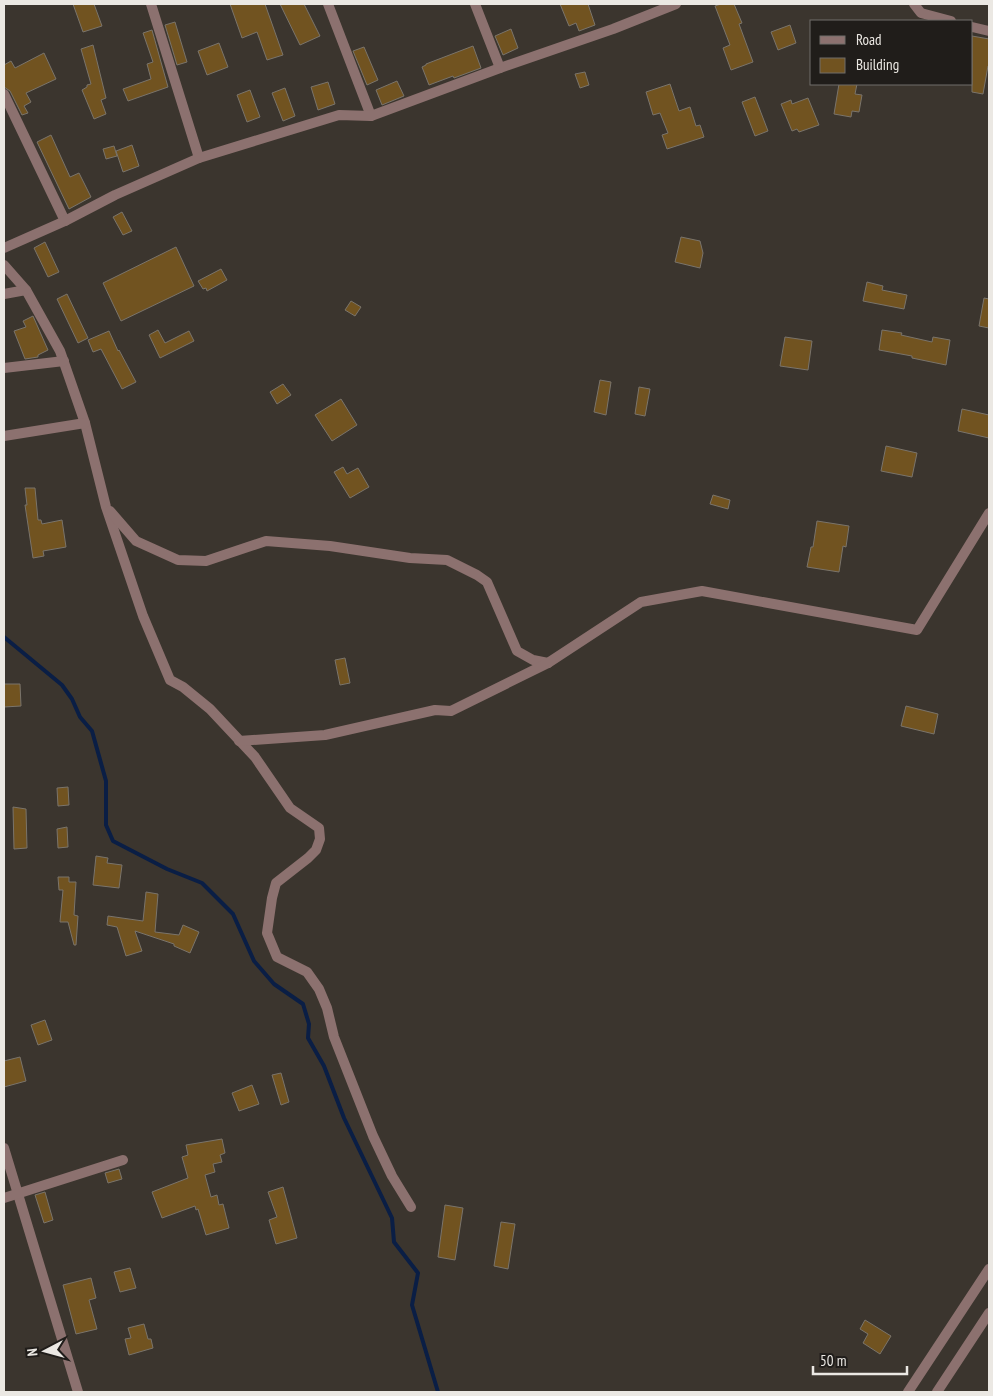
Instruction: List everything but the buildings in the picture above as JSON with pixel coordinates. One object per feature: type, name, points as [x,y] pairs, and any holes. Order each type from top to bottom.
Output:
[{"type":"street","points":[[151,4],[199,158]]},
{"type":"street","points":[[328,4],[371,116]]},
{"type":"street","points":[[475,4],[500,68]]},
{"type":"street","points":[[4,248],[65,221],[115,195],[199,158],[339,115],[371,116],[676,4]]},
{"type":"street","points":[[914,4],[921,13],[947,20]]},
{"type":"street","points":[[973,27],[989,31]]},
{"type":"street","points":[[4,94],[65,221]]},
{"type":"street","points":[[4,265],[26,290],[64,360],[85,423],[106,507],[143,616],[170,680],[183,687],[210,709],[255,757],[290,808],[319,828],[320,839],[316,850],[276,883],[267,933],[277,957],[307,972],[319,990],[327,1008],[334,1037],[373,1136],[392,1176],[411,1207]]},
{"type":"street","points":[[4,294],[26,290]]},
{"type":"street","points":[[4,368],[64,360]]},
{"type":"street","points":[[4,436],[85,423]]},
{"type":"street","points":[[106,507],[136,541],[178,560],[206,561],[266,541],[330,546],[410,558],[448,560],[487,582],[517,651],[533,660],[548,663]]},
{"type":"street","points":[[239,742],[325,735],[435,710],[451,711],[548,663],[641,602],[702,591],[917,630],[989,513]]},
{"type":"street","points":[[4,1148],[78,1392]]},
{"type":"street","points":[[4,1198],[123,1160]]},
{"type":"street","points":[[908,1392],[989,1269]]},
{"type":"street","points":[[937,1392],[989,1313]]},
{"type":"waterway","points":[[4,637],[62,685],[72,699],[80,717],[92,731],[106,781],[106,825],[113,841],[167,869],[202,883],[233,914],[254,961],[274,984],[303,1004],[309,1024],[308,1038],[324,1066],[344,1118],[392,1218],[394,1242],[418,1273],[412,1305],[438,1392]]}]
